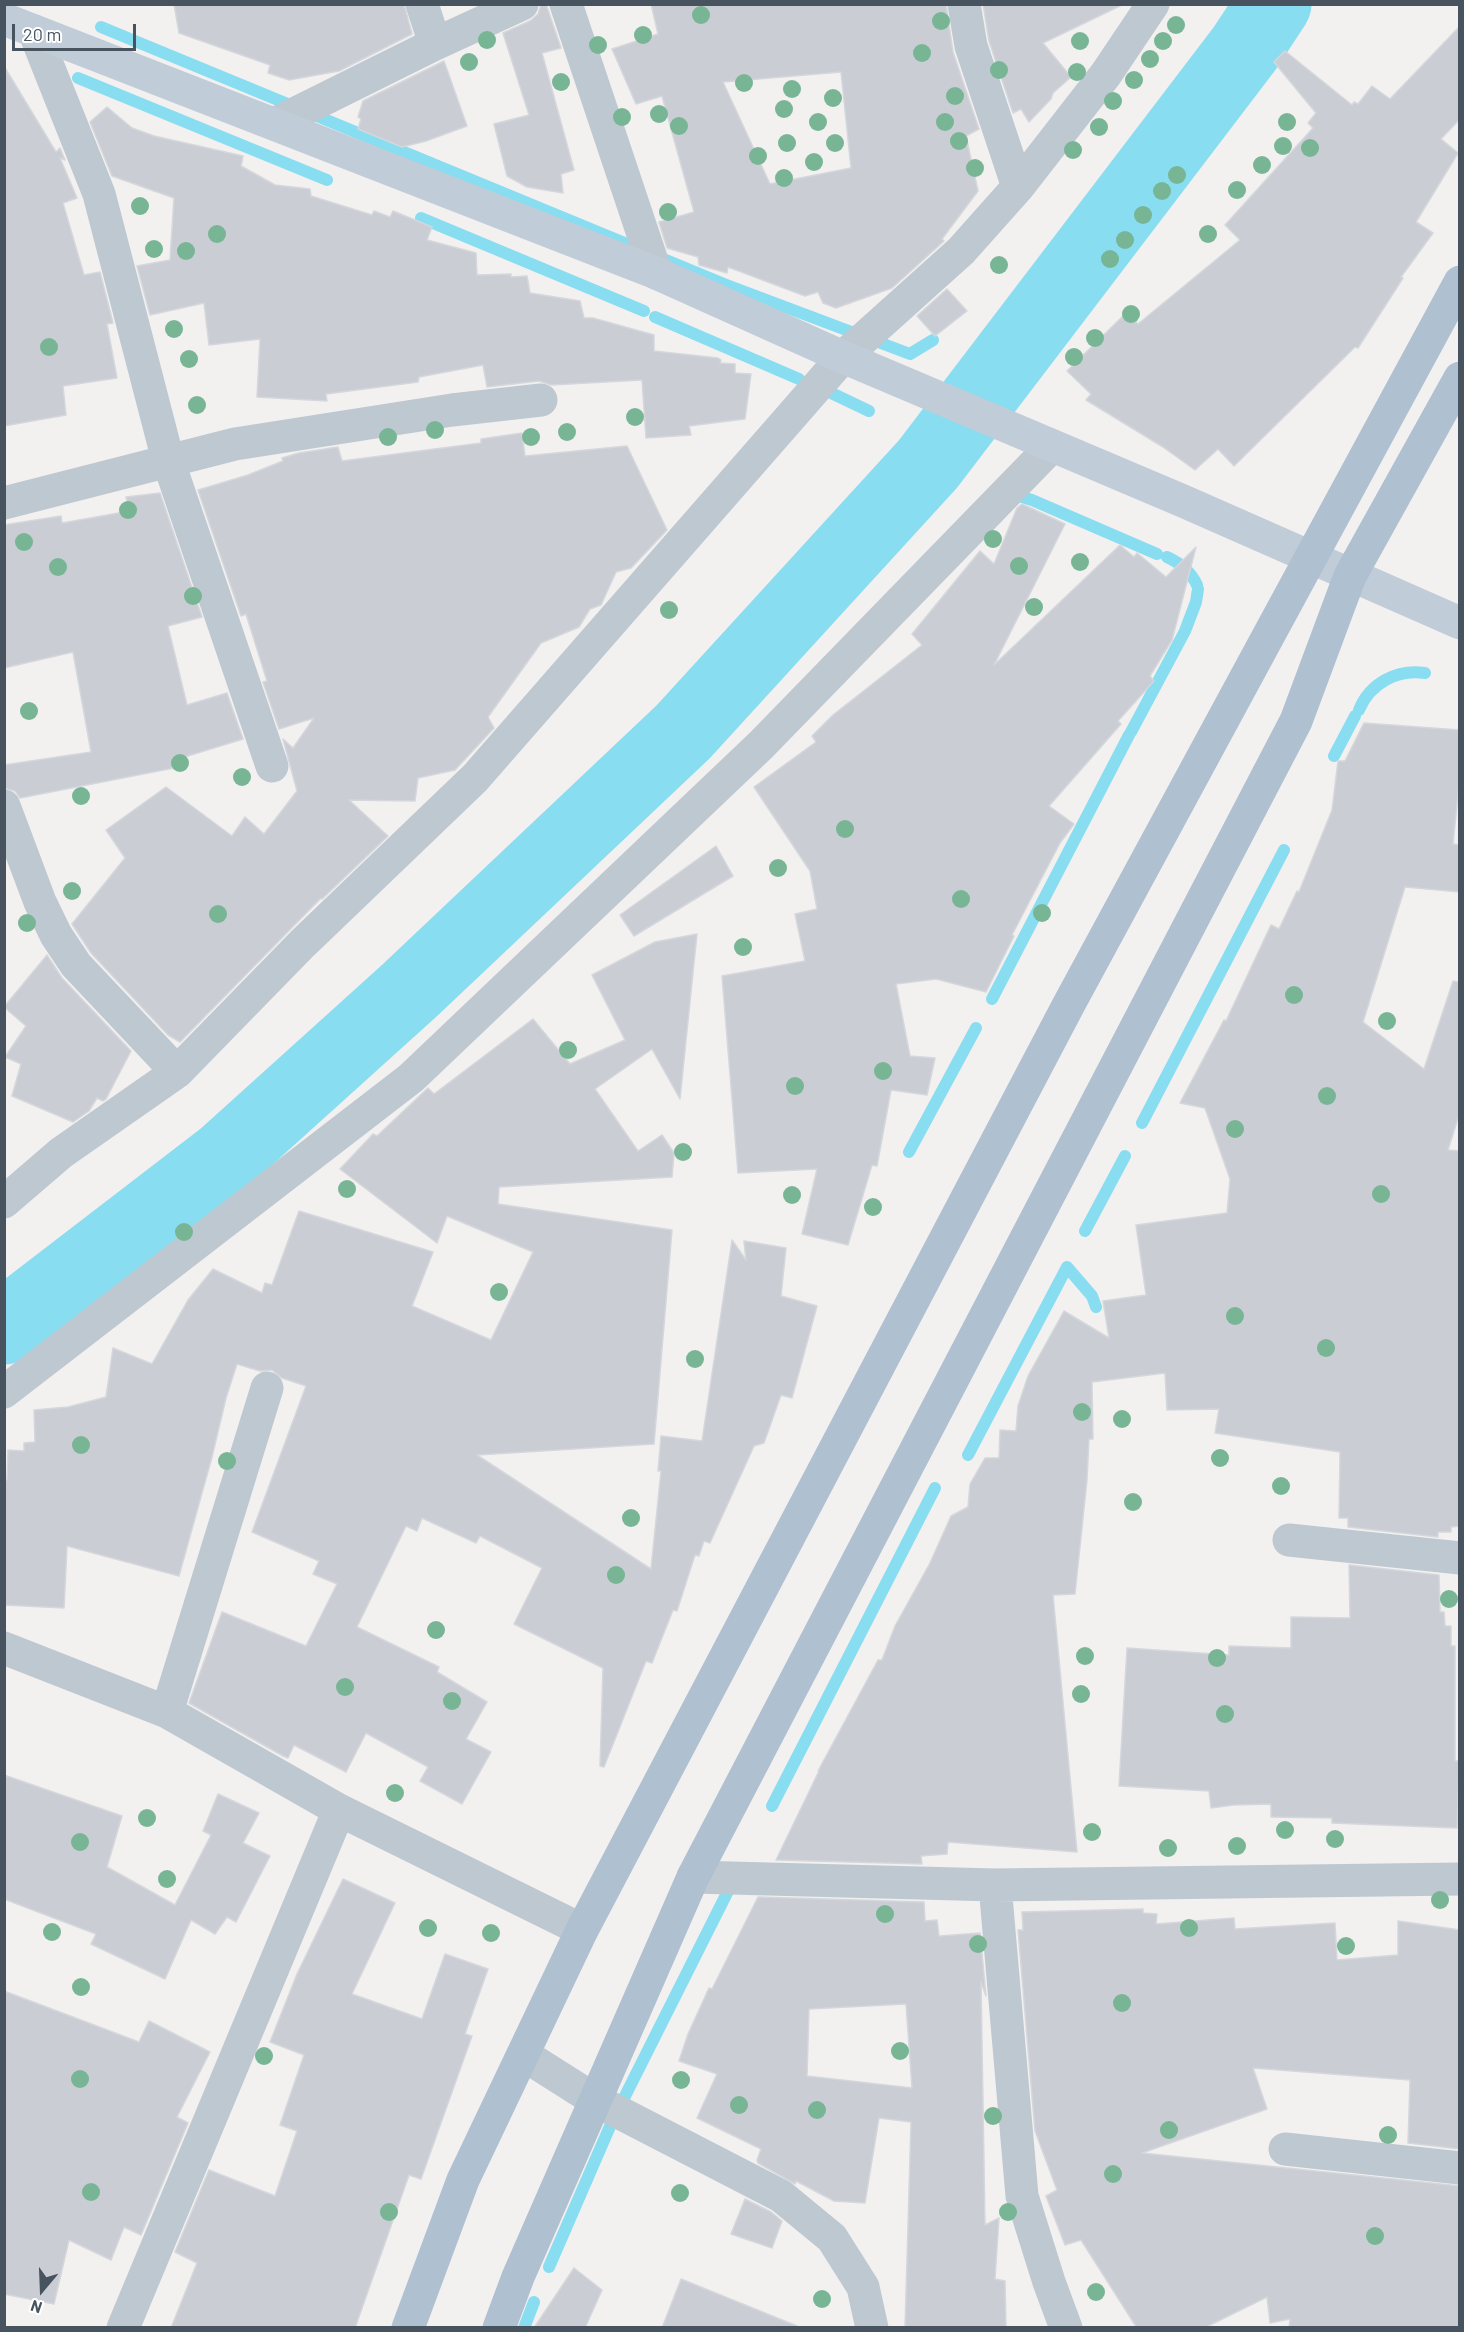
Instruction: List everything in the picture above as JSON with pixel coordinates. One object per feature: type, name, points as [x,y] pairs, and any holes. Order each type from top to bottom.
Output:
[{"type":"main road","points":[[4,19],[276,123],[656,273],[843,357],[1183,501],[1460,623]]},
{"type":"main road","points":[[408,2328],[463,2180],[582,1930],[1069,1004],[1460,282]]},
{"type":"main road","points":[[499,2328],[518,2277],[693,1877],[1296,721],[1350,576],[1460,378]]},
{"type":"street","points":[[422,4],[435,44]]},
{"type":"street","points":[[276,123],[435,44],[522,4]]},
{"type":"street","points":[[566,4],[656,273]]},
{"type":"street","points":[[964,4],[971,46],[1018,187]]},
{"type":"street","points":[[4,1202],[61,1153],[177,1072],[302,944],[474,778],[843,357],[961,251],[1018,187],[1106,74],[1153,4]]},
{"type":"street","points":[[34,32],[99,194],[168,460],[272,766]]},
{"type":"street","points":[[4,503],[235,444],[452,410],[541,400]]},
{"type":"street","points":[[4,1392],[411,1078],[761,746],[1052,446]]},
{"type":"street","points":[[4,806],[40,902],[76,965],[177,1072]]},
{"type":"street","points":[[167,1712],[267,1388]]},
{"type":"street","points":[[1289,1540],[1460,1558]]},
{"type":"street","points":[[4,1648],[167,1712],[339,1810],[582,1930]]},
{"type":"street","points":[[123,2328],[339,1810]]},
{"type":"street","points":[[693,1877],[995,1885],[1460,1879]]},
{"type":"street","points":[[995,1885],[1022,2196],[1066,2328]]},
{"type":"street","points":[[524,2055],[595,2100],[781,2196],[831,2238],[863,2287],[872,2328]]},
{"type":"street","points":[[1285,2149],[1460,2168]]},
{"type":"building","points":[[174,4],[404,4],[412,34],[339,71],[289,80],[268,73],[270,65],[179,33]]},
{"type":"building","points":[[541,4],[546,4],[561,48],[542,53],[574,170],[561,174],[563,193],[527,187],[507,176],[494,124],[529,115],[503,33],[530,21],[538,14]]},
{"type":"building","points":[[651,4],[946,4],[953,52],[979,129],[966,136],[978,191],[942,239],[944,241],[892,288],[836,308],[823,303],[818,292],[805,296],[728,267],[727,273],[699,265],[698,257],[667,248],[659,222],[694,212],[662,96],[636,104],[612,49],[658,34]],"holes":[[[841,72],[851,168],[770,184],[723,82]]]},
{"type":"building","points":[[983,4],[1124,4],[1043,43],[1071,77],[1053,93],[1051,99],[1029,122],[1021,109],[1013,113],[989,41]]},
{"type":"building","points":[[1460,26],[1460,119],[1441,139],[1458,153],[1416,222],[1433,233],[1401,277],[1403,278],[1358,348],[1355,347],[1234,466],[1218,449],[1195,470],[1163,447],[1086,400],[1091,394],[1067,371],[1127,312],[1138,324],[1240,240],[1225,225],[1313,128],[1308,123],[1316,113],[1274,62],[1285,51],[1352,105],[1354,102],[1358,104],[1372,86],[1390,99]]},
{"type":"building","points":[[444,61],[467,126],[402,147],[358,129],[361,119],[358,117],[363,101]]},
{"type":"building","points":[[4,66],[56,152],[60,148],[65,160],[60,158],[77,198],[63,203],[84,275],[100,272],[113,323],[107,324],[117,378],[63,386],[66,415],[4,426]]},
{"type":"building","points":[[107,107],[132,128],[154,136],[243,156],[241,166],[275,185],[310,189],[311,196],[372,215],[374,211],[390,217],[393,211],[432,227],[427,240],[476,253],[477,275],[527,276],[530,293],[580,301],[584,318],[593,318],[654,335],[654,351],[718,358],[721,360],[720,363],[735,364],[735,373],[751,374],[745,419],[689,426],[691,435],[646,438],[642,380],[551,385],[539,381],[487,387],[483,365],[419,377],[418,382],[326,394],[327,401],[257,397],[260,339],[209,345],[204,303],[150,315],[137,266],[170,260],[174,198],[112,176],[90,122]]},
{"type":"building","points":[[947,289],[967,311],[935,336],[917,316]]},
{"type":"building","points":[[522,433],[525,456],[627,446],[667,530],[631,568],[616,572],[601,605],[590,609],[579,627],[541,643],[488,717],[494,728],[455,770],[418,778],[415,801],[349,800],[388,836],[321,898],[180,1042],[168,1035],[91,953],[72,924],[125,858],[106,830],[166,787],[232,836],[245,817],[264,834],[297,791],[283,739],[293,748],[314,718],[279,729],[263,682],[267,681],[246,614],[241,616],[198,490],[248,475],[283,461],[282,458],[299,453],[338,447],[342,461],[481,443],[481,439]]},
{"type":"building","points":[[160,493],[202,617],[168,626],[187,705],[227,693],[243,739],[178,759],[179,767],[20,798],[15,791],[4,788],[4,765],[91,752],[73,652],[4,668],[4,525],[61,516],[62,523],[130,511],[126,497]]},
{"type":"building","points":[[1022,504],[1065,524],[994,665],[1120,545],[1134,557],[1137,553],[1166,577],[1196,547],[1172,640],[1150,676],[1154,681],[1118,721],[1121,724],[1049,806],[1074,824],[1060,843],[1012,935],[1014,936],[986,992],[936,979],[896,984],[910,1056],[935,1058],[927,1095],[891,1090],[877,1166],[872,1165],[848,1245],[802,1234],[817,1169],[738,1173],[722,976],[805,961],[795,914],[817,909],[810,871],[754,787],[816,742],[812,736],[833,715],[922,645],[912,634],[980,551],[994,564],[1017,508]]},
{"type":"building","points":[[1364,723],[1460,730],[1460,774],[1453,844],[1460,845],[1460,892],[1405,887],[1363,1022],[1424,1069],[1453,981],[1460,982],[1460,1112],[1448,1150],[1460,1151],[1460,1526],[1451,1527],[1451,1532],[1438,1532],[1438,1537],[1348,1527],[1348,1518],[1339,1518],[1340,1452],[1215,1433],[1219,1409],[1167,1410],[1165,1373],[1092,1382],[1093,1439],[1089,1439],[1075,1594],[1053,1595],[1077,1852],[948,1842],[947,1854],[921,1856],[922,1864],[776,1860],[818,1771],[878,1660],[882,1660],[895,1626],[930,1563],[951,1516],[968,1507],[970,1484],[985,1458],[999,1458],[1000,1430],[1016,1431],[1018,1406],[1028,1376],[1064,1311],[1109,1338],[1103,1301],[1146,1295],[1136,1225],[1227,1213],[1230,1179],[1205,1108],[1180,1103],[1224,1020],[1226,1021],[1271,925],[1279,929],[1297,891],[1299,892],[1332,810],[1338,761],[1345,761]]},
{"type":"building","points":[[716,846],[733,876],[634,936],[620,915]]},
{"type":"building","points":[[697,934],[680,1099],[652,1049],[595,1089],[638,1151],[662,1135],[674,1153],[672,1177],[499,1187],[498,1204],[672,1230],[654,1444],[477,1455],[651,1569],[661,1471],[658,1471],[661,1436],[702,1441],[732,1240],[746,1260],[744,1241],[786,1248],[781,1296],[817,1306],[792,1398],[781,1395],[764,1443],[754,1446],[710,1543],[704,1541],[699,1556],[695,1555],[677,1611],[673,1610],[652,1663],[646,1661],[604,1767],[600,1766],[603,1668],[514,1624],[542,1568],[480,1536],[476,1543],[422,1518],[417,1531],[406,1526],[357,1627],[439,1667],[437,1672],[487,1702],[466,1739],[491,1752],[462,1804],[420,1781],[428,1767],[366,1733],[346,1772],[294,1745],[288,1758],[283,1756],[189,1703],[222,1612],[306,1646],[337,1584],[313,1574],[319,1561],[252,1532],[306,1386],[282,1378],[272,1370],[260,1371],[237,1364],[179,1576],[67,1546],[64,1608],[4,1605],[4,1480],[7,1480],[8,1450],[24,1451],[24,1443],[35,1442],[34,1410],[68,1407],[106,1397],[113,1348],[152,1364],[188,1300],[213,1269],[262,1293],[265,1283],[272,1285],[299,1211],[433,1252],[412,1306],[491,1340],[533,1252],[447,1216],[437,1243],[340,1169],[373,1134],[377,1136],[428,1088],[434,1094],[533,1019],[570,1064],[625,1040],[592,975],[655,942]]},
{"type":"building","points":[[47,955],[62,978],[131,1051],[106,1099],[103,1101],[97,1098],[89,1111],[73,1122],[12,1096],[21,1064],[5,1057],[26,1026],[4,1007]]},
{"type":"building","points":[[1349,1565],[1439,1575],[1440,1612],[1444,1612],[1445,1626],[1451,1626],[1451,1646],[1455,1646],[1455,1761],[1459,1761],[1457,1828],[1332,1823],[1332,1818],[1271,1817],[1271,1804],[1211,1808],[1209,1791],[1119,1786],[1127,1648],[1229,1655],[1229,1646],[1291,1648],[1291,1617],[1350,1618]]},
{"type":"building","points":[[4,1775],[122,1816],[107,1867],[175,1905],[211,1835],[203,1831],[218,1794],[259,1813],[243,1843],[270,1856],[236,1922],[227,1917],[215,1934],[191,1920],[165,1979],[91,1944],[96,1934],[4,1899]]},
{"type":"building","points":[[343,1879],[395,1903],[352,1994],[422,2019],[445,1954],[488,1969],[465,2034],[472,2036],[421,2179],[409,2175],[355,2328],[171,2328],[197,2263],[175,2252],[209,2170],[275,2196],[297,2131],[280,2125],[304,2055],[270,2042],[297,1974]]},
{"type":"building","points":[[758,1897],[924,1902],[925,1921],[937,1920],[939,1936],[980,1933],[986,1996],[981,1982],[985,2225],[999,2218],[995,2279],[1005,2281],[1006,2328],[905,2328],[911,2122],[879,2118],[865,2203],[834,2201],[796,2181],[795,2184],[758,2163],[761,2149],[697,2118],[717,2074],[679,2061],[688,2034],[709,1988],[712,1989]],"holes":[[[906,2004],[912,2088],[807,2076],[809,2009]]]},
{"type":"building","points":[[1143,1909],[1143,1913],[1157,1914],[1156,1924],[1234,1918],[1235,1929],[1335,1923],[1337,1960],[1398,1955],[1398,1921],[1460,1930],[1460,2149],[1408,2143],[1410,2080],[1253,2068],[1267,2109],[1142,2153],[1460,2186],[1460,2328],[1289,2328],[1290,2319],[1270,2323],[1267,2297],[1204,2328],[1137,2328],[1081,2240],[1065,2245],[1046,2196],[1057,2190],[1035,2131],[1018,1930],[1023,1930],[1022,1912]]},
{"type":"building","points":[[4,1991],[139,2042],[149,2021],[210,2052],[177,2117],[188,2123],[141,2235],[124,2227],[111,2260],[69,2240],[54,2304],[4,2294]]},
{"type":"building","points":[[745,2199],[771,2212],[782,2221],[772,2248],[731,2234]]},
{"type":"building","points":[[574,2268],[602,2290],[585,2328],[534,2328]]},
{"type":"building","points":[[681,2279],[797,2326],[797,2328],[662,2328]]},
{"type":"waterway","points":[[4,1327],[224,1158],[409,991],[683,732],[928,464],[1245,48],[1274,4]]},
{"type":"waterway","points":[[101,27],[724,284],[910,354],[933,340]]},
{"type":"waterway","points":[[78,78],[327,180]]},
{"type":"waterway","points":[[421,218],[644,311]]},
{"type":"waterway","points":[[655,317],[799,379]]},
{"type":"waterway","points":[[825,390],[869,411]]},
{"type":"waterway","points":[[925,437],[966,454]]},
{"type":"waterway","points":[[1012,494],[1032,500],[1157,554]]},
{"type":"waterway","points":[[1167,557],[1185,568],[1197,585]]},
{"type":"waterway","points":[[1131,732],[1185,631],[1196,602],[1198,589]]},
{"type":"waterway","points":[[1359,710],[1377,685],[1404,673],[1425,673]]},
{"type":"waterway","points":[[1334,756],[1355,716]]},
{"type":"waterway","points":[[992,999],[1129,735]]},
{"type":"waterway","points":[[1142,1123],[1284,850]]},
{"type":"waterway","points":[[909,1152],[976,1028]]},
{"type":"waterway","points":[[1085,1231],[1125,1156]]},
{"type":"waterway","points":[[968,1455],[1067,1267],[1092,1296],[1096,1307]]},
{"type":"waterway","points":[[772,1806],[935,1488]]},
{"type":"waterway","points":[[549,2267],[611,2124],[730,1887]]},
{"type":"waterway","points":[[524,2328],[534,2302]]}]
